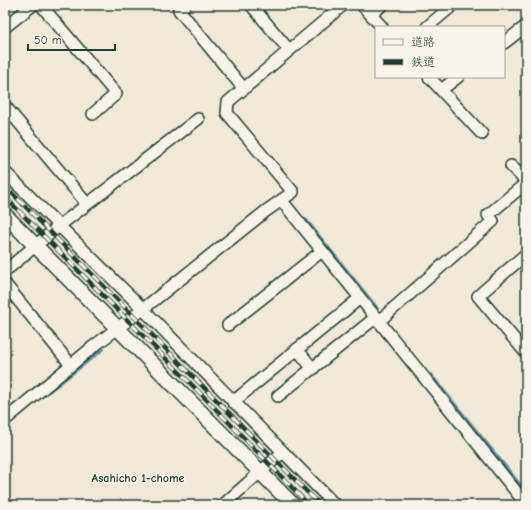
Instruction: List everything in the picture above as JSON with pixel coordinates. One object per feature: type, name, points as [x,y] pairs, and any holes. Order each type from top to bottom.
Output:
[{"type":"street","points":[[5,28],[33,5]]},
{"type":"street","points":[[42,5],[116,94],[93,114]]},
{"type":"street","points":[[185,5],[179,10],[244,89]]},
{"type":"street","points":[[252,5],[289,50]]},
{"type":"street","points":[[5,420],[117,328],[266,211],[293,192],[227,113],[228,102],[343,5]]},
{"type":"street","points":[[362,5],[381,26]]},
{"type":"street","points":[[371,15],[382,5]]},
{"type":"street","points":[[428,26],[453,5]]},
{"type":"street","points":[[505,41],[526,26]]},
{"type":"street","points":[[430,78],[482,134]]},
{"type":"street","points":[[441,90],[457,78]]},
{"type":"street","points":[[5,106],[87,204]]},
{"type":"street","points":[[5,271],[59,226],[198,119]]},
{"type":"street","points":[[278,396],[377,320],[493,222],[488,215],[526,182],[511,166]]},
{"type":"street","points":[[5,172],[335,505]]},
{"type":"street","points":[[282,201],[526,504]]},
{"type":"street","points":[[5,215],[293,505]]},
{"type":"street","points":[[228,325],[322,251]]},
{"type":"street","points":[[524,259],[478,296],[526,353]]},
{"type":"street","points":[[5,284],[71,365]]},
{"type":"street","points":[[233,402],[360,298]]},
{"type":"street","points":[[297,349],[313,369]]},
{"type":"street","points":[[223,505],[283,452]]},
{"type":"waterway","points":[[306,220],[377,308]]},
{"type":"waterway","points":[[49,391],[103,349]]},
{"type":"waterway","points":[[431,375],[526,492]]},
{"type":"railway","points":[[5,186],[320,505]]},
{"type":"railway","points":[[5,197],[309,505]]},
{"type":"district","name":"Asahicho 1-chome","points":[[138,478]]}]
